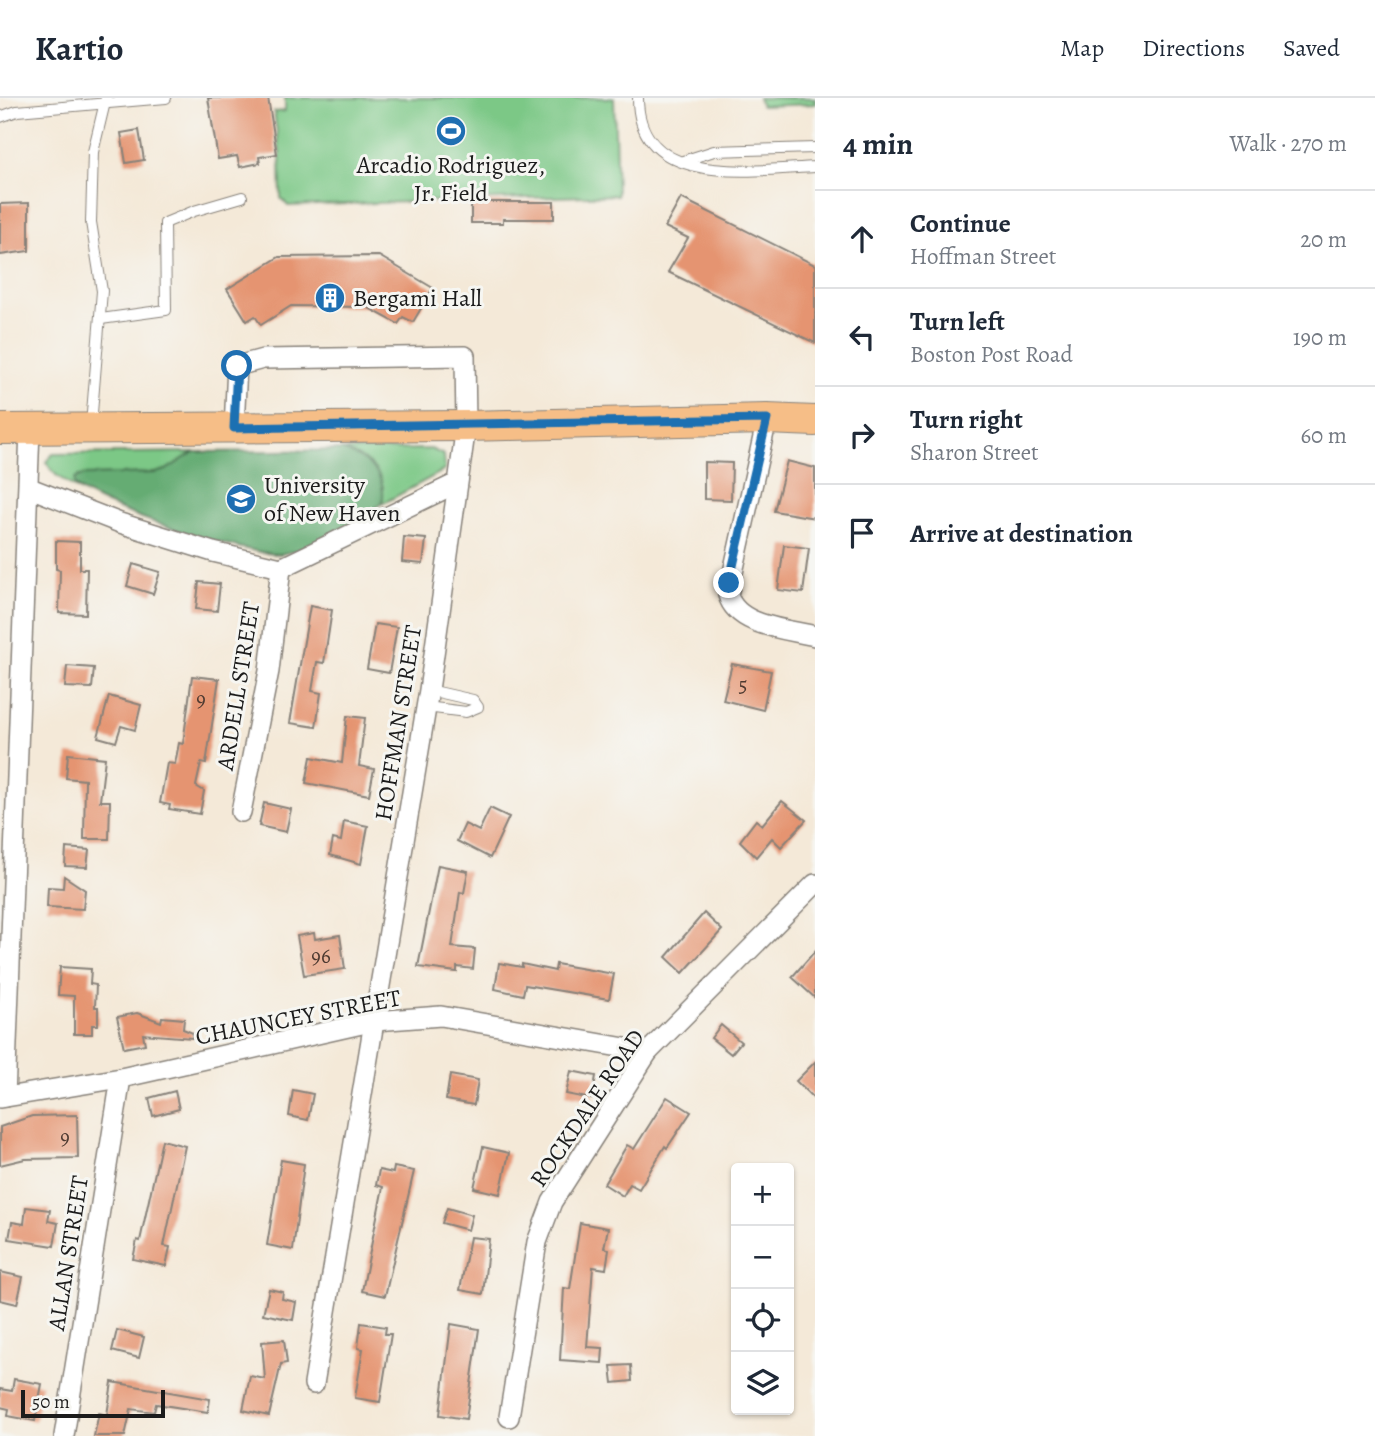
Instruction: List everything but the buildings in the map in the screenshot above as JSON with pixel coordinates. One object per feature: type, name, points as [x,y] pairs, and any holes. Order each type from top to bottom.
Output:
[{"type":"main road","points":[[0,429],[466,426],[767,419],[815,421]]},
{"type":"street","name":"HOFFMAN STREET","points":[[234,428],[237,366],[263,359],[465,356],[466,426],[427,699],[314,1384]]},
{"type":"street","points":[[767,419],[728,595],[734,607],[752,620],[815,636]]},
{"type":"street","points":[[3,1098],[30,488],[30,429]]},
{"type":"street","points":[[30,488],[190,545],[281,568],[457,483]]},
{"type":"street","name":"ARDELL STREET","points":[[241,811],[269,671],[281,568]]},
{"type":"street","name":"ROCKDALE ROAD","points":[[509,1417],[537,1242],[552,1202],[648,1052],[815,884]]},
{"type":"street","name":"CHAUNCEY STREET","points":[[3,1098],[121,1078],[375,1021],[441,1016],[648,1052]]},
{"type":"street","name":"ALLAN STREET","points":[[64,1436],[121,1078]]},
{"type":"lane","points":[[0,117],[18,111],[105,101],[166,98]]},
{"type":"lane","points":[[638,98],[639,119],[645,135],[661,152],[682,161],[714,172],[815,167]]},
{"type":"lane","points":[[90,429],[102,291],[90,199],[93,152],[105,101]]},
{"type":"lane","points":[[682,161],[714,152],[815,148]]},
{"type":"lane","points":[[101,319],[166,310],[165,223],[242,197]]},
{"type":"green space","points":[[285,98],[614,98],[617,195],[288,206],[281,198],[280,154],[274,112],[285,111]]},
{"type":"green space","points":[[758,98],[815,98],[815,104],[761,106]]},
{"type":"green space","points":[[431,449],[444,455],[445,470],[382,504],[382,484],[374,469],[360,458],[341,450]]},
{"type":"green space","points":[[341,450],[360,458],[374,469],[382,484],[382,504],[320,541],[281,554],[239,547],[172,528],[107,504],[74,484],[75,479],[84,475],[155,473],[166,470],[194,452]]},
{"type":"green space","points":[[194,452],[166,470],[155,473],[78,476],[76,488],[81,492],[56,475],[46,462],[53,454]]},
{"type":"place","name":"Arcadio Rodriguez, Jr. Field","points":[[451,131]]},
{"type":"place","name":"Bergami Hall","points":[[330,298]]},
{"type":"place","name":"University of New Haven","points":[[241,499]]},
{"type":"route","points":[[237,366],[234,428],[767,419],[729,583]]}]
